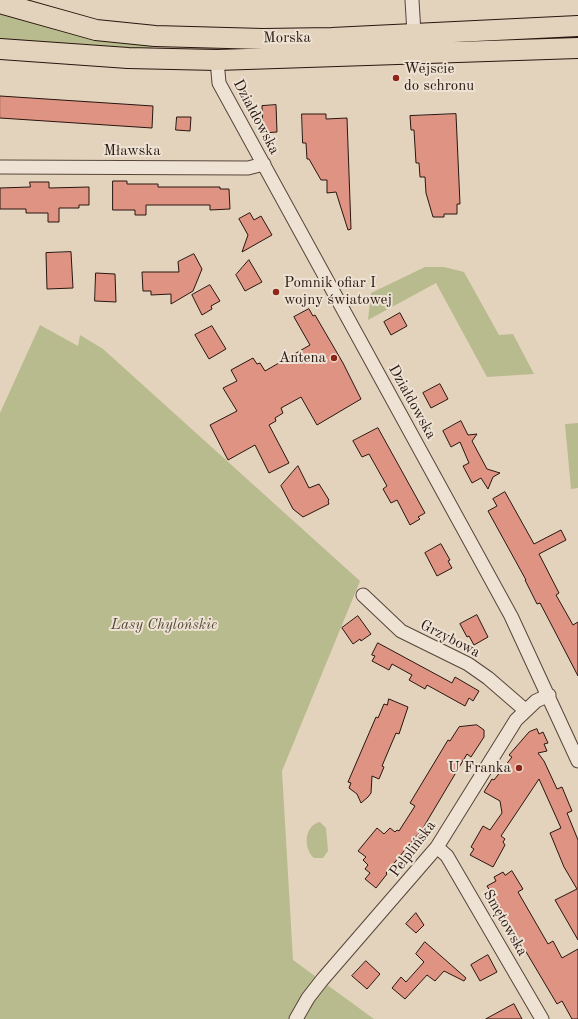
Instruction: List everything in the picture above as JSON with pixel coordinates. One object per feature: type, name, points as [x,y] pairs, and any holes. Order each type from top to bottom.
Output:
[{"type":"main road","name":"Morska","points":[[0,3],[96,30],[155,36],[263,39],[578,26]]},
{"type":"main road","name":"Morska","points":[[0,49],[128,58],[217,60],[578,48]]},
{"type":"street","points":[[412,0],[414,33]]},
{"type":"street","name":"Działdowska","points":[[217,60],[219,83],[511,616],[576,752]]},
{"type":"street","name":"Mławska","points":[[0,167],[248,168],[264,164]]},
{"type":"street","name":"Grzybowa","points":[[363,595],[401,631],[468,664],[488,678],[525,710]]},
{"type":"street","name":"Pelplińska","points":[[296,1019],[308,998],[322,980],[437,847],[516,720],[536,701],[549,695]]},
{"type":"street","name":"Smętowska","points":[[437,847],[447,856],[542,1019]]},
{"type":"green space","points":[[0,12],[95,40],[152,45],[151,50],[0,40]]},
{"type":"green space","points":[[425,267],[444,267],[464,272],[499,335],[513,334],[534,374],[487,377],[436,283],[368,320],[371,293]]},
{"type":"green space","name":"Lasy Chylońskie","points":[[40,325],[78,346],[80,335],[103,349],[360,581],[282,771],[293,960],[374,1019],[0,1019],[0,413]]},
{"type":"green space","points":[[578,423],[578,488],[571,489],[565,424]]},
{"type":"green space","points":[[320,822],[326,828],[328,851],[323,858],[314,858],[308,849],[308,832],[315,824]]},
{"type":"building","points":[[0,96],[153,106],[152,128],[0,118]]},
{"type":"building","points":[[276,105],[277,132],[263,133],[262,106]]},
{"type":"building","points":[[302,114],[326,114],[326,119],[347,118],[351,229],[348,230],[336,192],[327,193],[327,180],[321,180],[309,159],[307,159],[306,143],[303,143]]},
{"type":"building","points":[[456,114],[460,204],[457,204],[457,214],[444,214],[444,217],[433,217],[426,193],[425,177],[420,177],[419,163],[416,163],[414,130],[411,130],[410,116]]},
{"type":"building","points":[[177,117],[191,117],[190,131],[176,130]]},
{"type":"building","points":[[113,181],[127,181],[127,184],[158,184],[158,187],[220,187],[220,189],[229,189],[230,209],[210,210],[210,205],[146,205],[146,215],[135,215],[135,210],[113,210]]},
{"type":"building","points":[[30,182],[49,182],[49,188],[89,187],[89,205],[79,205],[79,208],[59,208],[59,222],[48,222],[48,213],[26,213],[26,209],[0,209],[0,188],[30,187]]},
{"type":"building","points":[[250,213],[254,220],[261,216],[272,235],[242,252],[248,235],[239,219]]},
{"type":"building","points":[[71,252],[73,288],[47,289],[46,253]]},
{"type":"building","points":[[194,254],[202,269],[193,291],[171,304],[171,294],[151,295],[151,291],[143,291],[142,272],[179,272],[178,262]]},
{"type":"building","points":[[249,260],[262,282],[245,291],[236,275]]},
{"type":"building","points":[[96,273],[115,274],[116,302],[95,301]]},
{"type":"building","points":[[210,285],[220,301],[211,306],[212,309],[202,315],[192,295]]},
{"type":"building","points":[[309,309],[313,316],[315,315],[343,363],[361,399],[317,425],[301,397],[281,408],[283,413],[275,418],[276,421],[269,425],[289,463],[269,473],[255,445],[228,460],[210,425],[237,411],[223,388],[237,381],[231,370],[253,358],[257,364],[260,363],[265,371],[310,345],[294,317]]},
{"type":"building","points":[[400,313],[407,326],[391,335],[384,322]]},
{"type":"building","points":[[212,326],[226,349],[209,359],[195,335]]},
{"type":"building","points":[[440,384],[448,399],[431,408],[423,393]]},
{"type":"building","points":[[461,421],[468,435],[477,434],[472,441],[487,469],[500,473],[493,477],[488,489],[481,478],[472,483],[463,466],[469,463],[460,442],[451,447],[443,431]]},
{"type":"building","points":[[378,428],[425,513],[418,517],[420,519],[410,525],[397,500],[391,503],[383,489],[387,486],[369,454],[362,457],[353,441]]},
{"type":"building","points":[[298,466],[309,488],[319,484],[329,500],[329,504],[303,517],[293,509],[281,486]]},
{"type":"building","points":[[505,492],[534,544],[561,530],[566,540],[539,554],[559,593],[556,595],[573,625],[578,622],[578,676],[540,603],[537,604],[526,580],[488,511],[497,506],[493,499]]},
{"type":"building","points":[[441,544],[450,560],[448,561],[452,568],[437,576],[425,553]]},
{"type":"building","points":[[477,615],[488,637],[474,645],[469,636],[467,637],[460,624]]},
{"type":"building","points":[[358,616],[371,634],[361,641],[360,639],[353,644],[342,628]]},
{"type":"building","points":[[378,643],[452,683],[455,677],[479,691],[473,701],[469,698],[465,706],[427,685],[425,689],[409,680],[412,675],[392,664],[389,670],[372,661],[375,656],[372,655]]},
{"type":"building","points":[[389,699],[408,707],[399,734],[396,733],[382,766],[384,767],[379,779],[372,776],[371,793],[361,803],[357,794],[349,788],[351,783],[348,782],[376,717],[378,718],[384,704],[387,705]]},
{"type":"building","points":[[477,725],[484,730],[484,737],[471,757],[467,754],[423,828],[386,873],[387,874],[376,888],[365,879],[370,873],[365,869],[368,865],[363,860],[366,857],[358,851],[377,828],[384,834],[390,828],[395,832],[397,830],[399,831],[415,806],[410,803],[448,740],[450,741],[459,727]]},
{"type":"building","points":[[537,729],[539,734],[543,732],[548,743],[544,744],[547,751],[538,753],[544,761],[557,789],[562,787],[572,811],[567,813],[578,840],[578,940],[555,900],[577,889],[564,867],[550,833],[561,828],[539,779],[501,836],[505,839],[503,842],[505,845],[493,867],[470,855],[474,849],[471,847],[483,826],[490,830],[502,813],[500,801],[484,792],[492,779],[494,780],[512,757],[509,755],[529,732]]},
{"type":"building","points":[[512,871],[523,889],[518,892],[548,944],[553,941],[562,958],[578,949],[578,1019],[572,1019],[562,1001],[557,1004],[487,886],[496,881],[494,877],[503,872],[505,875]]},
{"type":"building","points":[[416,913],[424,925],[416,933],[406,924]]},
{"type":"building","points":[[425,942],[466,978],[464,981],[444,971],[435,981],[427,975],[405,999],[392,988],[401,977],[406,982],[424,962],[416,954]]},
{"type":"building","points":[[488,955],[497,972],[480,981],[471,965]]},
{"type":"building","points":[[366,961],[380,974],[367,989],[352,976]]},
{"type":"building","points":[[514,1004],[522,1019],[486,1019]]},
{"type":"place","name":"Wejscie do schronu","points":[[396,78]]},
{"type":"place","name":"Pomnik ofiar I wojny światowej","points":[[276,292]]},
{"type":"place","name":"Antena","points":[[334,358]]},
{"type":"place","name":"U Franka","points":[[519,768]]}]
